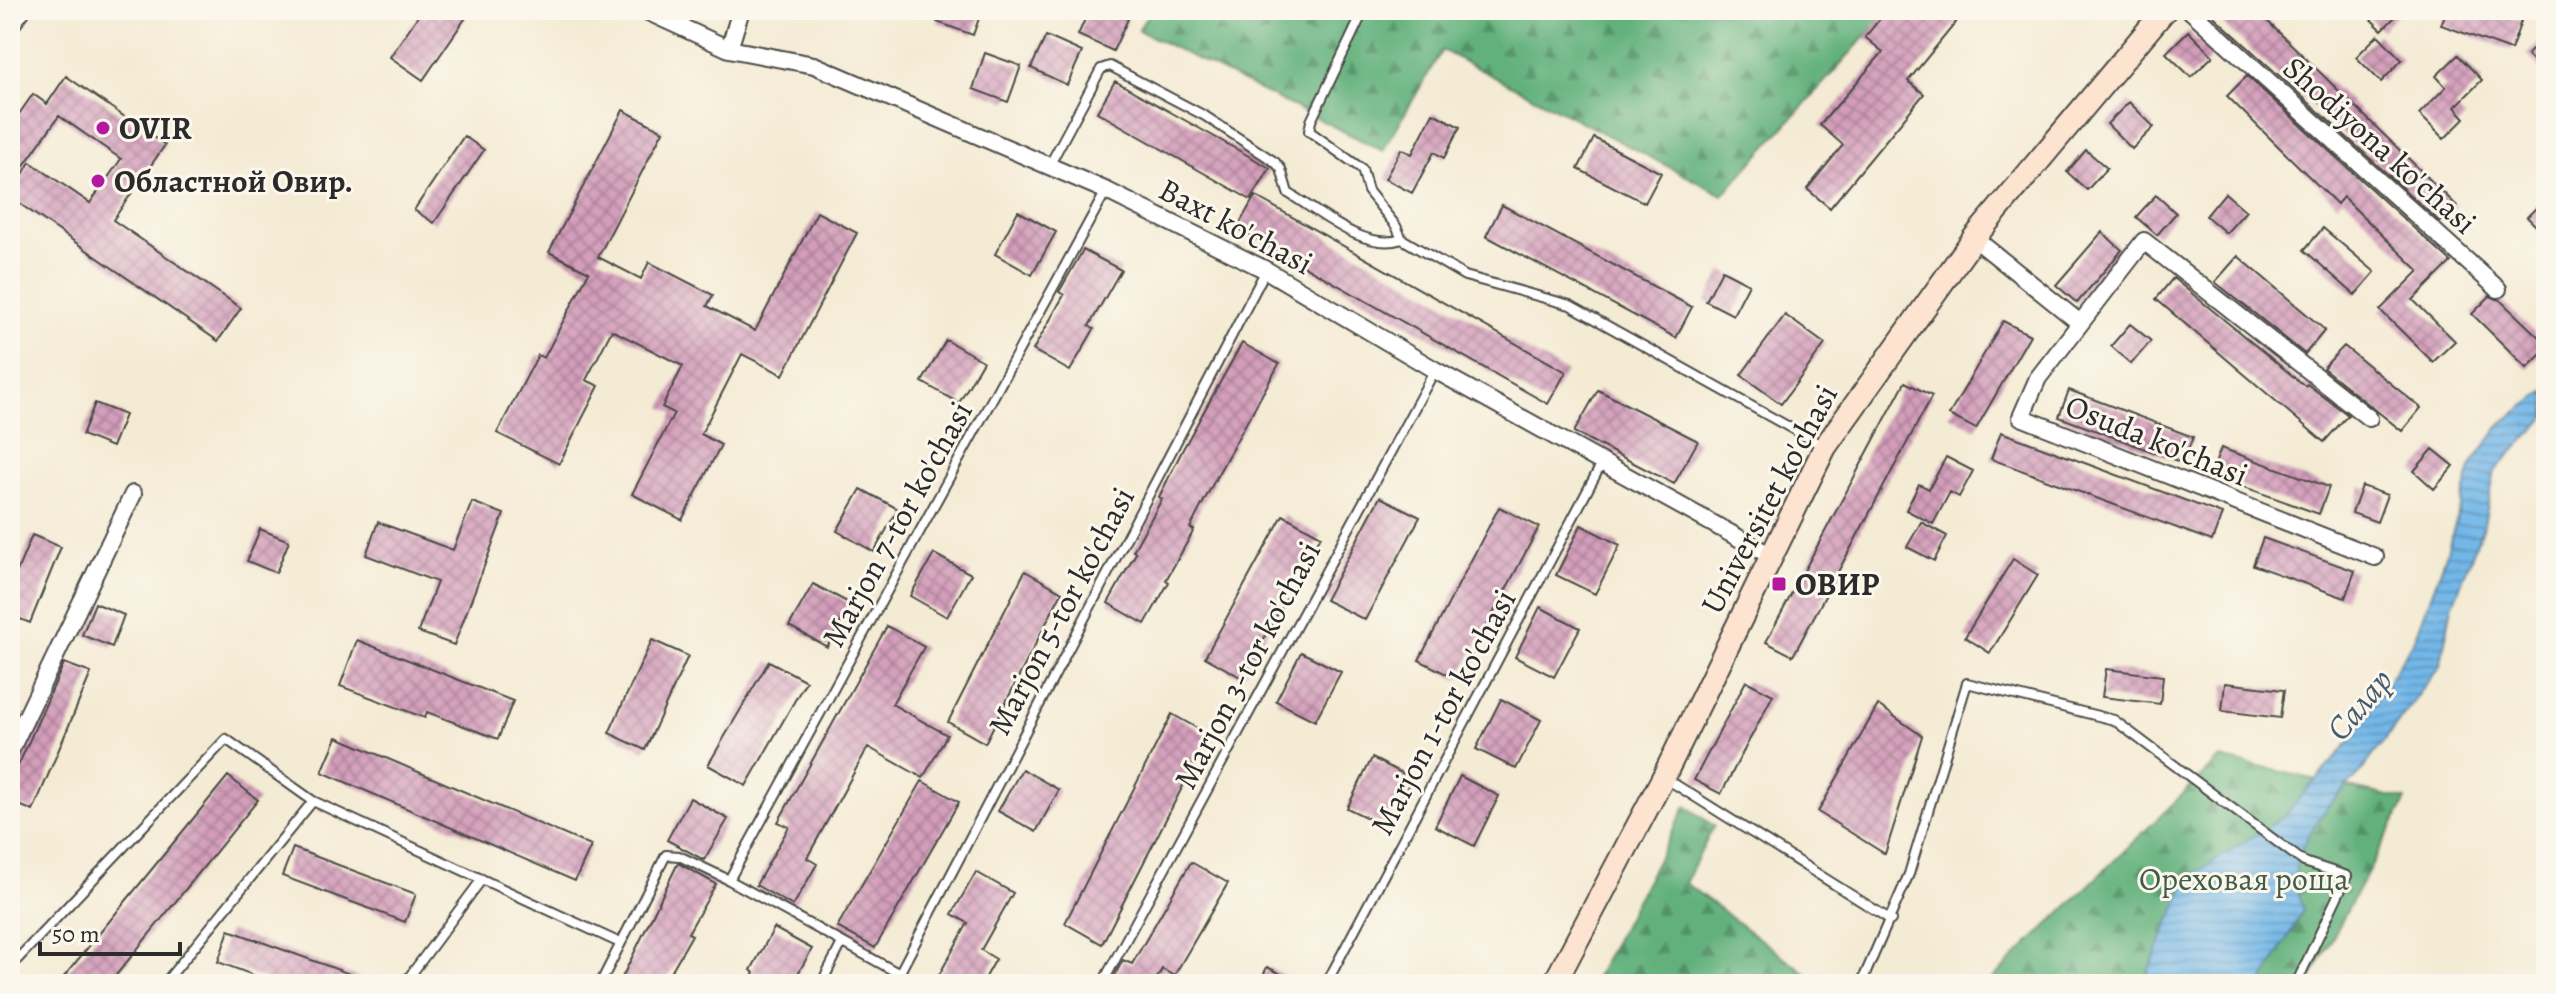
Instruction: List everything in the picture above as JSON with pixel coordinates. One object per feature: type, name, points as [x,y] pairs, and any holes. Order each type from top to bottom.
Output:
[{"type":"main road","name":"Universitet ko'chasi","points":[[1554,984],[1663,778],[1825,447],[1974,238],[2165,10]]},
{"type":"street","points":[[10,26],[22,10]]},
{"type":"street","name":"Baxt ko'chasi","points":[[644,10],[729,49],[814,65],[1107,191],[1266,270],[1435,370],[1773,557]]},
{"type":"street","points":[[729,49],[741,10]]},
{"type":"street","name":"Shodiyona ko'chasi","points":[[2190,10],[2498,289]]},
{"type":"street","points":[[1974,238],[2080,323]]},
{"type":"street","name":"Osuda ko'chasi","points":[[2369,418],[2144,241],[2038,378],[2021,417],[2375,557]]},
{"type":"street","points":[[10,751],[133,494]]},
{"type":"lane","points":[[1364,10],[1309,131],[1362,169],[1368,191],[1396,226],[1402,239],[1465,276],[1570,305],[1825,447]]},
{"type":"lane","points":[[1049,167],[1101,69],[1110,66],[1205,116],[1275,162],[1281,169],[1288,193],[1370,241],[1388,244],[1402,239]]},
{"type":"lane","name":"Marjon 7-tor ko'chasi","points":[[729,880],[1107,191]]},
{"type":"lane","name":"Marjon 5-tor ko'chasi","points":[[899,974],[1266,270]]},
{"type":"lane","name":"Marjon 3-tor ko'chasi","points":[[1102,984],[1435,370]]},
{"type":"lane","name":"Marjon 1-tor ko'chasi","points":[[1326,984],[1602,463]]},
{"type":"lane","points":[[1861,984],[1909,874],[1967,683],[2114,720],[2173,761],[2304,862],[2347,876],[2296,984]]},
{"type":"lane","points":[[10,967],[226,739],[313,801],[620,943]]},
{"type":"lane","points":[[1663,778],[1891,920]]},
{"type":"lane","points":[[164,984],[313,801]]},
{"type":"lane","points":[[600,984],[666,855],[679,856],[729,880],[918,984]]},
{"type":"lane","points":[[404,984],[482,879]]},
{"type":"lane","points":[[821,984],[842,943]]},
{"type":"green space","points":[[1151,10],[1889,10],[1723,195],[1442,50],[1383,151],[1138,30]]},
{"type":"green space","name":"Ореховая роща","points":[[2220,758],[2406,800],[2308,984],[1987,984]]},
{"type":"green space","points":[[1686,806],[1714,826],[1685,883],[1820,984],[1592,984]]},
{"type":"green space","points":[[1892,970],[1927,984],[1884,984]]},
{"type":"water","name":"Салар","points":[[2546,391],[2546,417],[2495,471],[2484,524],[2452,607],[2440,666],[2357,777],[2326,809],[2308,837],[2301,851],[2295,879],[2303,910],[2262,984],[2143,984],[2188,878],[2284,816],[2352,739],[2415,639],[2446,555],[2473,462],[2502,423]]},
{"type":"building","points":[[422,10],[471,10],[423,80],[390,57]]},
{"type":"building","points":[[941,10],[982,10],[973,35],[937,22]]},
{"type":"building","points":[[1089,10],[1110,10],[1128,19],[1113,51],[1078,35]]},
{"type":"building","points":[[1887,10],[1966,10],[1908,81],[1924,94],[1830,208],[1807,189],[1843,145],[1820,125],[1883,52],[1865,37]]},
{"type":"building","points":[[2207,10],[2256,10],[2457,206],[2440,222]]},
{"type":"building","points":[[2361,10],[2402,10],[2382,30]]},
{"type":"building","points":[[2447,10],[2490,10],[2521,21],[2511,50],[2441,25]]},
{"type":"building","points":[[2188,31],[2213,56],[2191,77],[2166,53]]},
{"type":"building","points":[[2378,35],[2402,60],[2381,82],[2356,57]]},
{"type":"building","points":[[1046,36],[1082,52],[1067,85],[1031,68]]},
{"type":"building","points":[[2546,36],[2546,74],[2527,55]]},
{"type":"building","points":[[985,53],[1021,66],[1008,102],[973,89]]},
{"type":"building","points":[[2458,55],[2482,80],[2455,107],[2465,118],[2444,139],[2419,114],[2446,87],[2436,76]]},
{"type":"building","points":[[66,76],[165,145],[113,220],[241,308],[218,341],[10,197],[30,162],[90,203],[121,159],[59,116],[20,171],[10,164],[10,127],[33,94],[47,104]]},
{"type":"building","points":[[2247,76],[2451,262],[2413,300],[2455,341],[2433,362],[2380,310],[2419,271],[2343,197],[2337,204],[2227,96]]},
{"type":"building","points":[[1115,81],[1270,168],[1251,200],[1097,112]]},
{"type":"building","points":[[2129,102],[2154,127],[2132,149],[2107,124]]},
{"type":"building","points":[[623,110],[663,131],[598,257],[641,279],[649,262],[713,295],[707,306],[755,331],[817,212],[857,233],[783,375],[742,354],[701,434],[721,445],[682,520],[632,494],[674,413],[662,407],[683,366],[612,330],[586,380],[599,386],[559,464],[497,433],[538,355],[544,358],[589,272],[549,252]]},
{"type":"building","points":[[1433,113],[1460,127],[1444,158],[1434,152],[1412,193],[1385,179],[1401,149],[1412,154]]},
{"type":"building","points":[[464,136],[484,150],[434,223],[414,210]]},
{"type":"building","points":[[1594,138],[1661,173],[1645,203],[1578,169]]},
{"type":"building","points":[[2086,150],[2107,168],[2087,190],[2067,172]]},
{"type":"building","points":[[2225,193],[2246,211],[2226,233],[2206,216]]},
{"type":"building","points":[[2156,195],[2176,213],[2157,235],[2136,217]]},
{"type":"building","points":[[1255,196],[1566,372],[1548,404],[1237,228]]},
{"type":"building","points":[[2546,198],[2546,236],[2527,217]]},
{"type":"building","points":[[1502,205],[1692,307],[1676,338],[1486,236]]},
{"type":"building","points":[[1018,211],[1056,232],[1032,275],[995,254]]},
{"type":"building","points":[[2323,228],[2375,272],[2355,295],[2304,250]]},
{"type":"building","points":[[2102,232],[2122,250],[2077,303],[2056,285]]},
{"type":"building","points":[[1083,250],[1121,270],[1089,326],[1094,329],[1070,371],[1033,350],[1064,295],[1059,292]]},
{"type":"building","points":[[2238,256],[2325,330],[2305,354],[2215,282]]},
{"type":"building","points":[[1722,270],[1749,284],[1733,315],[1706,301]]},
{"type":"building","points":[[2173,278],[2305,386],[2307,384],[2348,415],[2324,442],[2156,299]]},
{"type":"building","points":[[2490,296],[2500,300],[2546,344],[2546,349],[2527,368],[2472,314]]},
{"type":"building","points":[[1785,315],[1825,344],[1781,404],[1741,375]]},
{"type":"building","points":[[2003,321],[2030,335],[1976,429],[1949,415]]},
{"type":"building","points":[[2130,324],[2151,341],[2131,364],[2111,346]]},
{"type":"building","points":[[946,340],[983,361],[959,403],[922,382]]},
{"type":"building","points":[[1242,343],[1279,364],[1190,528],[1194,530],[1145,624],[1108,603],[1136,553],[1133,551],[1162,499],[1159,497],[1183,449]]},
{"type":"building","points":[[2344,346],[2421,408],[2402,431],[2323,368]]},
{"type":"building","points":[[1905,382],[1932,396],[1793,656],[1766,642]]},
{"type":"building","points":[[1598,390],[1698,441],[1674,484],[1574,432]]},
{"type":"building","points":[[2069,390],[2193,437],[2183,463],[2059,417]]},
{"type":"building","points":[[95,403],[125,415],[112,447],[82,435]]},
{"type":"building","points":[[2001,432],[2222,514],[2212,541],[1991,459]]},
{"type":"building","points":[[2221,448],[2329,487],[2319,514],[2211,475]]},
{"type":"building","points":[[2433,449],[2454,466],[2434,489],[2414,471]]},
{"type":"building","points":[[1946,457],[1973,471],[1959,497],[1950,492],[1933,524],[1906,510],[1919,484],[1929,489]]},
{"type":"building","points":[[2362,486],[2387,495],[2377,522],[2352,513]]},
{"type":"building","points":[[861,489],[898,509],[874,552],[837,531]]},
{"type":"building","points":[[1380,497],[1420,517],[1365,620],[1325,600]]},
{"type":"building","points":[[472,502],[504,514],[454,645],[418,632],[437,582],[366,555],[378,522],[453,550]]},
{"type":"building","points":[[1499,507],[1539,527],[1458,680],[1419,660]]},
{"type":"building","points":[[1283,515],[1321,536],[1242,678],[1205,657]]},
{"type":"building","points":[[1921,522],[1947,536],[1934,561],[1907,547]]},
{"type":"building","points":[[1581,525],[1620,545],[1595,594],[1556,575]]},
{"type":"building","points":[[260,529],[289,541],[276,573],[247,561]]},
{"type":"building","points":[[32,535],[61,547],[30,623],[10,615],[10,588]]},
{"type":"building","points":[[2263,538],[2355,571],[2345,598],[2253,565]]},
{"type":"building","points":[[934,554],[971,574],[947,617],[910,596]]},
{"type":"building","points":[[2013,559],[2038,575],[1990,653],[1965,637]]},
{"type":"building","points":[[1025,571],[1062,592],[985,743],[948,722]]},
{"type":"building","points":[[813,584],[851,604],[827,647],[789,626]]},
{"type":"building","points":[[95,603],[124,615],[112,647],[82,635]]},
{"type":"building","points":[[1540,607],[1580,628],[1554,677],[1515,657]]},
{"type":"building","points":[[887,626],[924,647],[892,704],[947,735],[923,778],[868,747],[807,858],[817,864],[793,906],[756,885],[789,827],[778,822]]},
{"type":"building","points":[[357,640],[513,701],[498,739],[427,712],[425,718],[340,686]]},
{"type":"building","points":[[652,640],[688,656],[645,750],[609,733]]},
{"type":"building","points":[[1301,652],[1341,672],[1315,721],[1276,701]]},
{"type":"building","points":[[769,661],[806,681],[746,786],[708,765]]},
{"type":"building","points":[[64,663],[91,673],[33,811],[10,801],[10,784]]},
{"type":"building","points":[[2106,669],[2163,676],[2160,704],[2102,697]]},
{"type":"building","points":[[1746,681],[1773,695],[1721,794],[1694,780]]},
{"type":"building","points":[[2225,683],[2284,690],[2280,718],[2222,711]]},
{"type":"building","points":[[1501,699],[1541,720],[1516,769],[1476,749]]},
{"type":"building","points":[[1878,705],[1922,736],[1885,854],[1818,812]]},
{"type":"building","points":[[1172,714],[1209,735],[1102,944],[1065,923]]},
{"type":"building","points":[[337,737],[591,846],[575,881],[322,772]]},
{"type":"building","points":[[1372,758],[1412,778],[1386,827],[1347,808]]},
{"type":"building","points":[[1022,769],[1059,790],[1036,832],[998,811]]},
{"type":"building","points":[[228,776],[258,800],[109,984],[58,984]]},
{"type":"building","points":[[1460,776],[1499,796],[1474,846],[1435,826]]},
{"type":"building","points":[[922,781],[959,802],[875,948],[837,927]]},
{"type":"building","points":[[690,798],[728,819],[704,860],[667,840]]},
{"type":"building","points":[[293,848],[416,894],[405,922],[282,876]]},
{"type":"building","points":[[1191,862],[1228,883],[1174,976],[1162,969],[1154,984],[1110,984],[1123,960],[1132,964]]},
{"type":"building","points":[[678,863],[716,884],[688,933],[692,935],[664,984],[619,984]]},
{"type":"building","points":[[976,872],[1013,893],[981,950],[996,959],[982,984],[934,984],[968,923],[952,914]]},
{"type":"building","points":[[774,928],[812,949],[792,984],[748,984],[754,973],[751,970]]},
{"type":"building","points":[[229,930],[372,982],[277,984],[218,962]]},
{"type":"building","points":[[1267,967],[1301,984],[1259,984]]},
{"type":"place","name":"OVIR","points":[[103,128]]},
{"type":"place","name":"Областной Овир.","points":[[98,181]]},
{"type":"place","name":"ОВИР","points":[[1779,584]]}]
